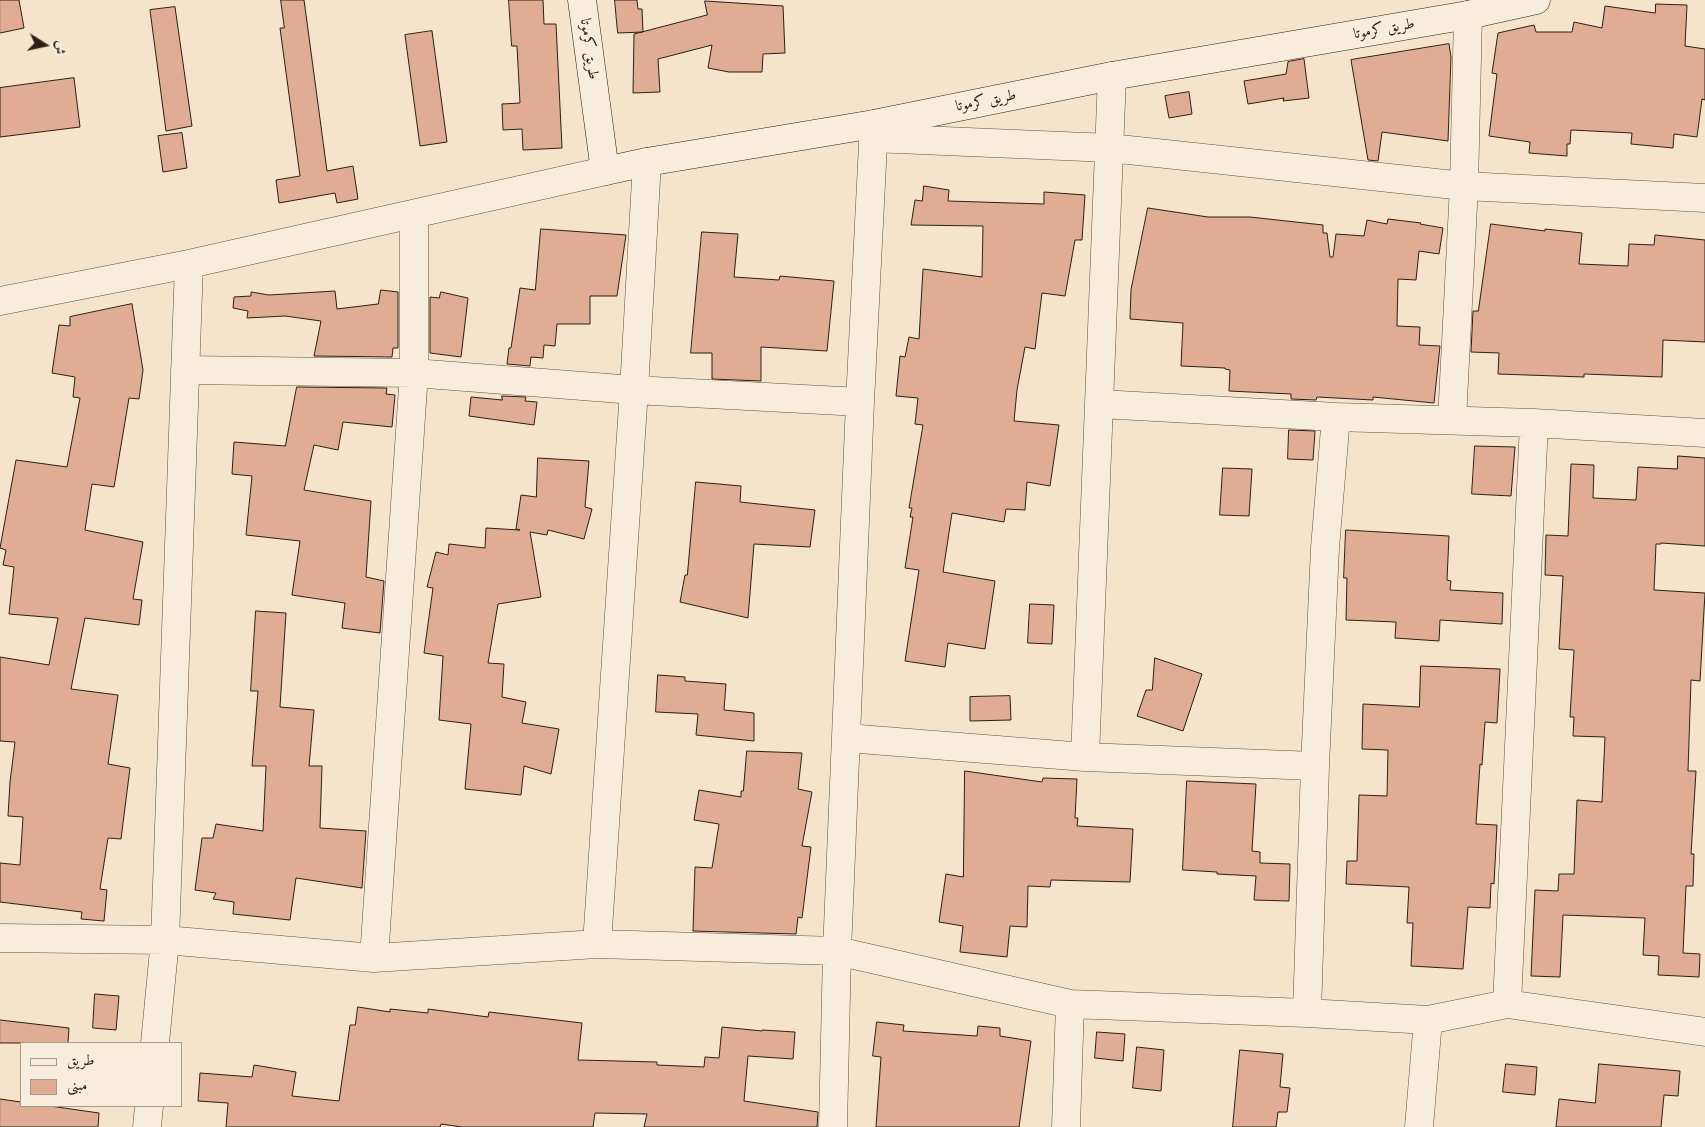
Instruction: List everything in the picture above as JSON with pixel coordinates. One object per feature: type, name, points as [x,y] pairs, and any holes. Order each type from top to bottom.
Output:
[{"type":"street","name":"طريق كرموتا","points":[[582,0],[605,171],[647,162],[874,131],[1112,76],[1468,15],[1536,0]]},
{"type":"street","points":[[1452,420],[1464,186],[1468,15]]},
{"type":"street","points":[[1085,757],[1112,76]]},
{"type":"street","points":[[833,1127],[837,951],[860,402],[874,131],[1110,148],[1464,186],[1705,198]]},
{"type":"street","points":[[597,944],[634,390],[647,162]]},
{"type":"street","points":[[0,301],[190,264],[605,171]]},
{"type":"street","points":[[374,958],[414,373],[414,214]]},
{"type":"street","points":[[155,1042],[165,940],[190,264]]},
{"type":"street","points":[[185,370],[414,373],[634,390],[860,402]]},
{"type":"street","points":[[1100,404],[1336,417],[1534,423],[1705,433]]},
{"type":"street","points":[[1307,1014],[1315,766],[1325,548],[1336,417]]},
{"type":"street","points":[[1507,1004],[1534,423]]},
{"type":"street","points":[[847,738],[1085,757],[1315,766]]},
{"type":"street","points":[[0,938],[165,940],[374,958],[597,944],[837,951],[1070,1004],[1428,1020],[1507,1004],[1705,1032]]},
{"type":"street","points":[[1066,1127],[1070,1004]]},
{"type":"street","points":[[1419,1127],[1428,1020]]},
{"type":"street","points":[[147,1127],[149,1107]]},
{"type":"building","points":[[0,0],[19,0],[24,28],[0,33]]},
{"type":"building","points":[[281,0],[304,0],[327,171],[353,166],[358,199],[337,203],[335,193],[279,203],[276,180],[300,176],[280,28],[284,28]]},
{"type":"building","points":[[509,0],[543,0],[544,24],[556,24],[562,148],[523,150],[522,129],[503,130],[502,104],[520,103],[517,46],[512,46]]},
{"type":"building","points":[[615,0],[637,0],[638,9],[642,9],[643,32],[618,33]]},
{"type":"building","points":[[705,1],[783,6],[785,53],[763,54],[762,72],[729,72],[708,68],[712,45],[658,59],[660,92],[633,93],[634,34],[707,15]]},
{"type":"building","points":[[1656,4],[1687,5],[1685,46],[1705,49],[1705,100],[1702,99],[1697,137],[1674,134],[1673,148],[1631,144],[1632,133],[1571,130],[1570,144],[1567,144],[1567,156],[1529,153],[1530,142],[1489,136],[1497,74],[1492,73],[1498,33],[1534,25],[1536,32],[1572,32],[1574,22],[1602,28],[1605,6],[1655,13]]},
{"type":"building","points":[[175,7],[192,126],[166,131],[150,10]]},
{"type":"building","points":[[432,31],[447,142],[420,146],[405,35]]},
{"type":"building","points":[[1449,44],[1451,57],[1448,141],[1382,132],[1378,161],[1368,160],[1351,60]]},
{"type":"building","points":[[1304,59],[1309,98],[1283,101],[1284,98],[1248,104],[1244,81],[1286,74],[1288,62]]},
{"type":"building","points":[[74,78],[80,127],[0,137],[0,88]]},
{"type":"building","points":[[1189,92],[1192,114],[1169,118],[1165,96]]},
{"type":"building","points":[[182,133],[187,168],[163,172],[158,136]]},
{"type":"building","points":[[924,186],[949,190],[948,201],[1044,204],[1044,192],[1085,195],[1082,240],[1075,240],[1065,296],[1042,293],[1035,349],[1025,347],[1017,390],[1014,421],[1059,425],[1050,486],[1027,482],[1025,510],[1006,509],[1004,522],[952,513],[943,572],[995,581],[985,649],[948,643],[945,667],[905,661],[919,570],[905,568],[913,517],[910,517],[912,508],[909,508],[923,425],[915,424],[918,398],[896,396],[900,356],[905,357],[909,337],[919,339],[923,269],[982,277],[983,226],[911,225],[915,200],[922,201]]},
{"type":"building","points":[[1148,208],[1208,217],[1250,217],[1323,225],[1323,233],[1327,233],[1330,257],[1333,257],[1336,234],[1364,236],[1367,220],[1387,224],[1388,219],[1443,228],[1439,254],[1419,251],[1416,280],[1398,279],[1397,326],[1420,327],[1419,345],[1440,346],[1434,403],[1373,397],[1373,400],[1317,397],[1316,400],[1291,399],[1291,394],[1229,391],[1230,370],[1225,368],[1181,366],[1183,323],[1130,319],[1131,290]]},
{"type":"building","points":[[1491,224],[1545,231],[1545,229],[1582,233],[1579,264],[1628,266],[1629,244],[1654,245],[1655,235],[1705,240],[1705,342],[1663,340],[1662,377],[1584,374],[1584,377],[1498,374],[1499,353],[1471,352],[1473,311],[1478,311]]},
{"type":"building","points":[[541,229],[626,235],[617,296],[590,296],[590,324],[557,324],[555,346],[544,345],[543,358],[531,357],[530,366],[507,364],[520,288],[535,290]]},
{"type":"building","points":[[702,232],[738,234],[734,277],[779,280],[780,276],[834,281],[827,351],[761,347],[761,381],[712,379],[712,353],[691,353]]},
{"type":"building","points":[[381,290],[398,292],[398,348],[393,348],[392,357],[314,356],[321,321],[285,316],[247,318],[248,311],[233,308],[234,297],[251,296],[251,292],[269,295],[335,291],[337,309],[378,304]]},
{"type":"building","points":[[441,292],[468,298],[461,357],[430,353],[430,297],[439,298]]},
{"type":"building","points":[[132,304],[143,370],[139,399],[129,398],[114,487],[92,484],[85,530],[143,542],[133,599],[142,600],[139,625],[85,618],[71,689],[118,695],[108,764],[130,768],[121,839],[108,838],[100,889],[107,890],[104,921],[81,919],[82,912],[0,902],[0,863],[20,865],[23,817],[8,816],[15,742],[0,741],[0,657],[49,665],[58,618],[9,614],[14,567],[3,565],[6,550],[0,548],[16,460],[67,467],[80,398],[73,397],[75,377],[52,373],[59,325],[70,326],[70,317]]},
{"type":"building","points":[[297,387],[387,388],[386,394],[395,395],[392,427],[343,422],[338,450],[314,445],[304,490],[371,501],[366,577],[384,581],[380,633],[342,628],[345,603],[292,595],[300,541],[246,535],[252,476],[232,474],[234,442],[285,446]]},
{"type":"building","points":[[502,396],[526,397],[525,401],[537,402],[534,425],[469,416],[471,397],[502,400]]},
{"type":"building","points":[[1289,430],[1315,431],[1313,460],[1288,459]]},
{"type":"building","points":[[1475,446],[1515,447],[1511,496],[1472,494]]},
{"type":"building","points":[[1678,456],[1705,458],[1705,546],[1656,544],[1654,590],[1705,593],[1700,681],[1691,680],[1688,771],[1696,771],[1691,854],[1694,854],[1693,886],[1686,886],[1683,953],[1700,954],[1699,977],[1658,975],[1659,956],[1643,955],[1645,918],[1563,915],[1560,977],[1531,976],[1535,890],[1558,891],[1559,874],[1574,874],[1577,800],[1602,802],[1605,737],[1573,736],[1574,717],[1570,717],[1574,650],[1559,649],[1563,576],[1545,575],[1546,535],[1568,536],[1571,464],[1594,465],[1593,498],[1636,500],[1638,467],[1677,469]]},
{"type":"building","points":[[538,458],[589,461],[585,507],[592,509],[584,539],[548,530],[547,535],[530,532],[541,597],[498,604],[488,663],[504,664],[502,697],[526,702],[522,723],[559,729],[551,774],[524,766],[521,795],[465,789],[471,724],[439,720],[443,656],[424,653],[433,588],[427,587],[436,552],[448,555],[449,544],[485,548],[486,528],[520,530],[516,529],[521,495],[536,497]]},
{"type":"building","points":[[1223,468],[1252,469],[1249,516],[1220,515]]},
{"type":"building","points":[[696,482],[741,486],[740,502],[815,510],[810,547],[754,544],[748,618],[680,602],[685,575],[687,575]]},
{"type":"building","points":[[1346,530],[1449,536],[1447,580],[1451,581],[1450,590],[1503,593],[1502,624],[1440,620],[1439,641],[1395,638],[1396,622],[1346,620],[1347,578],[1344,578]]},
{"type":"building","points":[[1030,604],[1054,605],[1052,644],[1028,643]]},
{"type":"building","points":[[256,611],[286,613],[280,707],[314,710],[309,766],[322,766],[320,828],[366,831],[362,888],[296,878],[290,920],[233,914],[234,902],[213,899],[216,893],[195,890],[202,838],[213,838],[216,824],[263,831],[266,766],[252,766],[258,691],[251,691]]},
{"type":"building","points":[[1155,658],[1202,674],[1183,731],[1137,716],[1146,690],[1152,690]]},
{"type":"building","points":[[1421,666],[1500,669],[1497,723],[1485,722],[1476,824],[1497,825],[1494,884],[1491,883],[1490,908],[1468,907],[1463,969],[1411,966],[1413,923],[1407,923],[1409,887],[1346,884],[1347,861],[1357,861],[1359,795],[1387,796],[1388,750],[1362,749],[1363,704],[1419,707]]},
{"type":"building","points":[[658,675],[685,677],[685,681],[726,684],[724,710],[754,713],[754,741],[696,735],[698,714],[656,712]]},
{"type":"building","points":[[1010,696],[1011,720],[970,721],[970,697]]},
{"type":"building","points":[[747,751],[802,753],[798,789],[812,792],[802,846],[811,847],[802,918],[798,917],[796,934],[693,931],[695,867],[712,868],[719,824],[694,820],[699,790],[741,797]]},
{"type":"building","points":[[965,771],[1042,782],[1043,778],[1077,779],[1075,818],[1078,818],[1077,826],[1133,829],[1130,882],[1051,880],[1050,887],[1028,886],[1027,927],[1010,926],[1007,957],[960,952],[963,926],[939,922],[946,874],[963,877]]},
{"type":"building","points":[[1187,781],[1256,784],[1252,851],[1260,852],[1260,863],[1290,864],[1289,901],[1254,900],[1256,876],[1183,870]]},
{"type":"building","points":[[95,994],[119,996],[116,1030],[93,1028]]},
{"type":"building","points":[[358,1007],[390,1012],[390,1009],[428,1013],[428,1009],[488,1017],[489,1012],[582,1023],[578,1060],[657,1062],[657,1065],[704,1067],[705,1057],[719,1058],[722,1027],[795,1032],[793,1059],[748,1056],[744,1101],[818,1112],[817,1127],[644,1127],[647,1114],[595,1113],[593,1127],[462,1127],[441,1124],[440,1127],[226,1127],[228,1103],[198,1101],[200,1073],[252,1077],[254,1065],[296,1072],[292,1096],[339,1101],[350,1025],[355,1025]]},
{"type":"building","points":[[0,1020],[69,1028],[68,1042],[0,1043]]},
{"type":"building","points":[[877,1022],[904,1025],[903,1031],[977,1036],[978,1026],[1000,1028],[1000,1036],[1031,1041],[1019,1127],[876,1127],[881,1057],[873,1056]]},
{"type":"building","points":[[1097,1032],[1125,1034],[1123,1061],[1095,1058]]},
{"type":"building","points":[[1137,1047],[1164,1050],[1161,1091],[1133,1088]]},
{"type":"building","points":[[1240,1050],[1283,1054],[1280,1087],[1290,1088],[1287,1112],[1278,1112],[1276,1127],[1233,1127]]},
{"type":"building","points":[[1506,1064],[1537,1067],[1535,1095],[1503,1092]]},
{"type":"building","points":[[1599,1064],[1680,1071],[1678,1096],[1664,1095],[1661,1127],[1556,1127],[1559,1099],[1595,1103]]},
{"type":"building","points":[[0,1099],[20,1102],[20,1107],[57,1107],[99,1113],[98,1127],[0,1127]]}]
